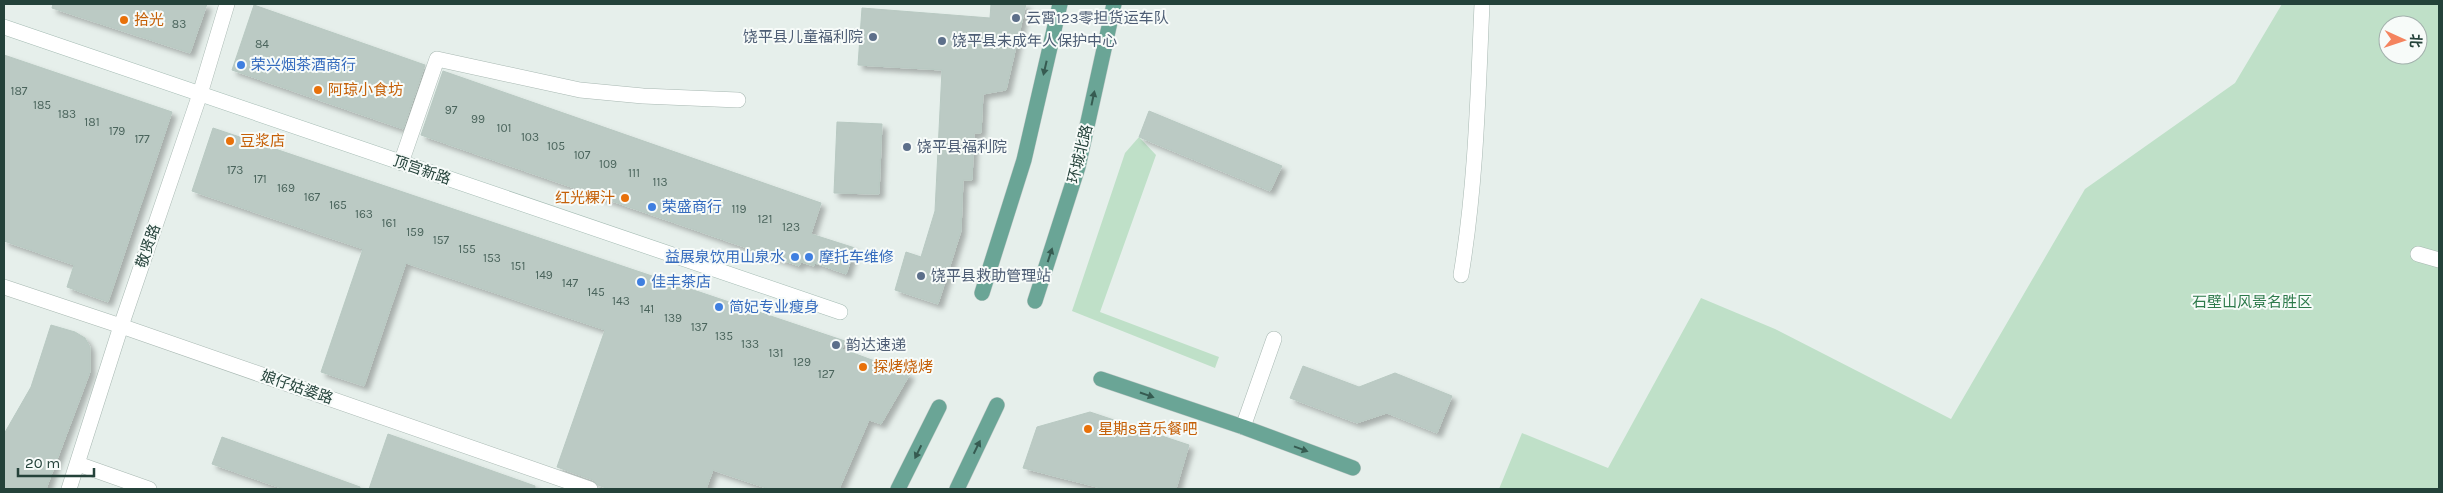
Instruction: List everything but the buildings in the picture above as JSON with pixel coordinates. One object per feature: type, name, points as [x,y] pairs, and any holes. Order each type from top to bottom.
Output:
[{"type":"main road","points":[[982,293],[1024,160],[1060,4]]},
{"type":"main road","name":"环城北路","points":[[1035,301],[1078,167],[1114,4]]},
{"type":"main road","points":[[1101,379],[1243,427],[1353,468]]},
{"type":"main road","points":[[956,489],[997,405]]},
{"type":"main road","points":[[898,489],[939,407]]},
{"type":"street","name":"敬贤路","points":[[69,489],[121,326],[200,94],[227,4]]},
{"type":"street","points":[[1461,275],[1468,235],[1477,114],[1482,4]]},
{"type":"street","name":"顶宫新路","points":[[4,27],[840,312]]},
{"type":"street","points":[[401,163],[437,58],[580,90],[643,96],[738,100]]},
{"type":"street","points":[[2418,254],[2439,260]]},
{"type":"street","name":"娘仔姑婆路","points":[[4,287],[590,489]]},
{"type":"street","points":[[1243,427],[1274,339]]},
{"type":"street","points":[[78,464],[150,489]]},
{"type":"green space","name":"石壁山风景名胜区","points":[[2282,4],[2439,4],[2439,489],[1499,489],[1522,433],[1608,468],[1701,298],[1775,329],[1951,419],[2085,189],[2235,83]]},
{"type":"green space","points":[[1139,137],[1156,155],[1100,312],[1219,357],[1215,368],[1072,311],[1125,153]]},
{"type":"place","name":"云霄123零担货运车队","points":[[1016,18]]},
{"type":"place","name":"拾光","points":[[124,20]]},
{"type":"place","name":"饶平县儿童福利院","points":[[873,37]]},
{"type":"place","name":"饶平县未成年人保护中心","points":[[942,41]]},
{"type":"place","name":"荣兴烟茶酒商行","points":[[241,65]]},
{"type":"place","name":"阿琼小食坊","points":[[318,90]]},
{"type":"place","name":"豆浆店","points":[[230,141]]},
{"type":"place","name":"饶平县福利院","points":[[907,147]]},
{"type":"place","name":"红光粿汁","points":[[625,198]]},
{"type":"place","name":"荣盛商行","points":[[652,207]]},
{"type":"place","name":"益展泉饮用山泉水","points":[[795,257]]},
{"type":"place","name":"摩托车维修","points":[[809,257]]},
{"type":"place","name":"饶平县救助管理站","points":[[921,276]]},
{"type":"place","name":"佳丰茶店","points":[[641,282]]},
{"type":"place","name":"简妃专业瘦身","points":[[719,307]]},
{"type":"place","name":"韵达速递","points":[[836,345]]},
{"type":"place","name":"探烤烧烤","points":[[863,367]]},
{"type":"place","name":"星期8音乐餐吧","points":[[1088,429]]}]
